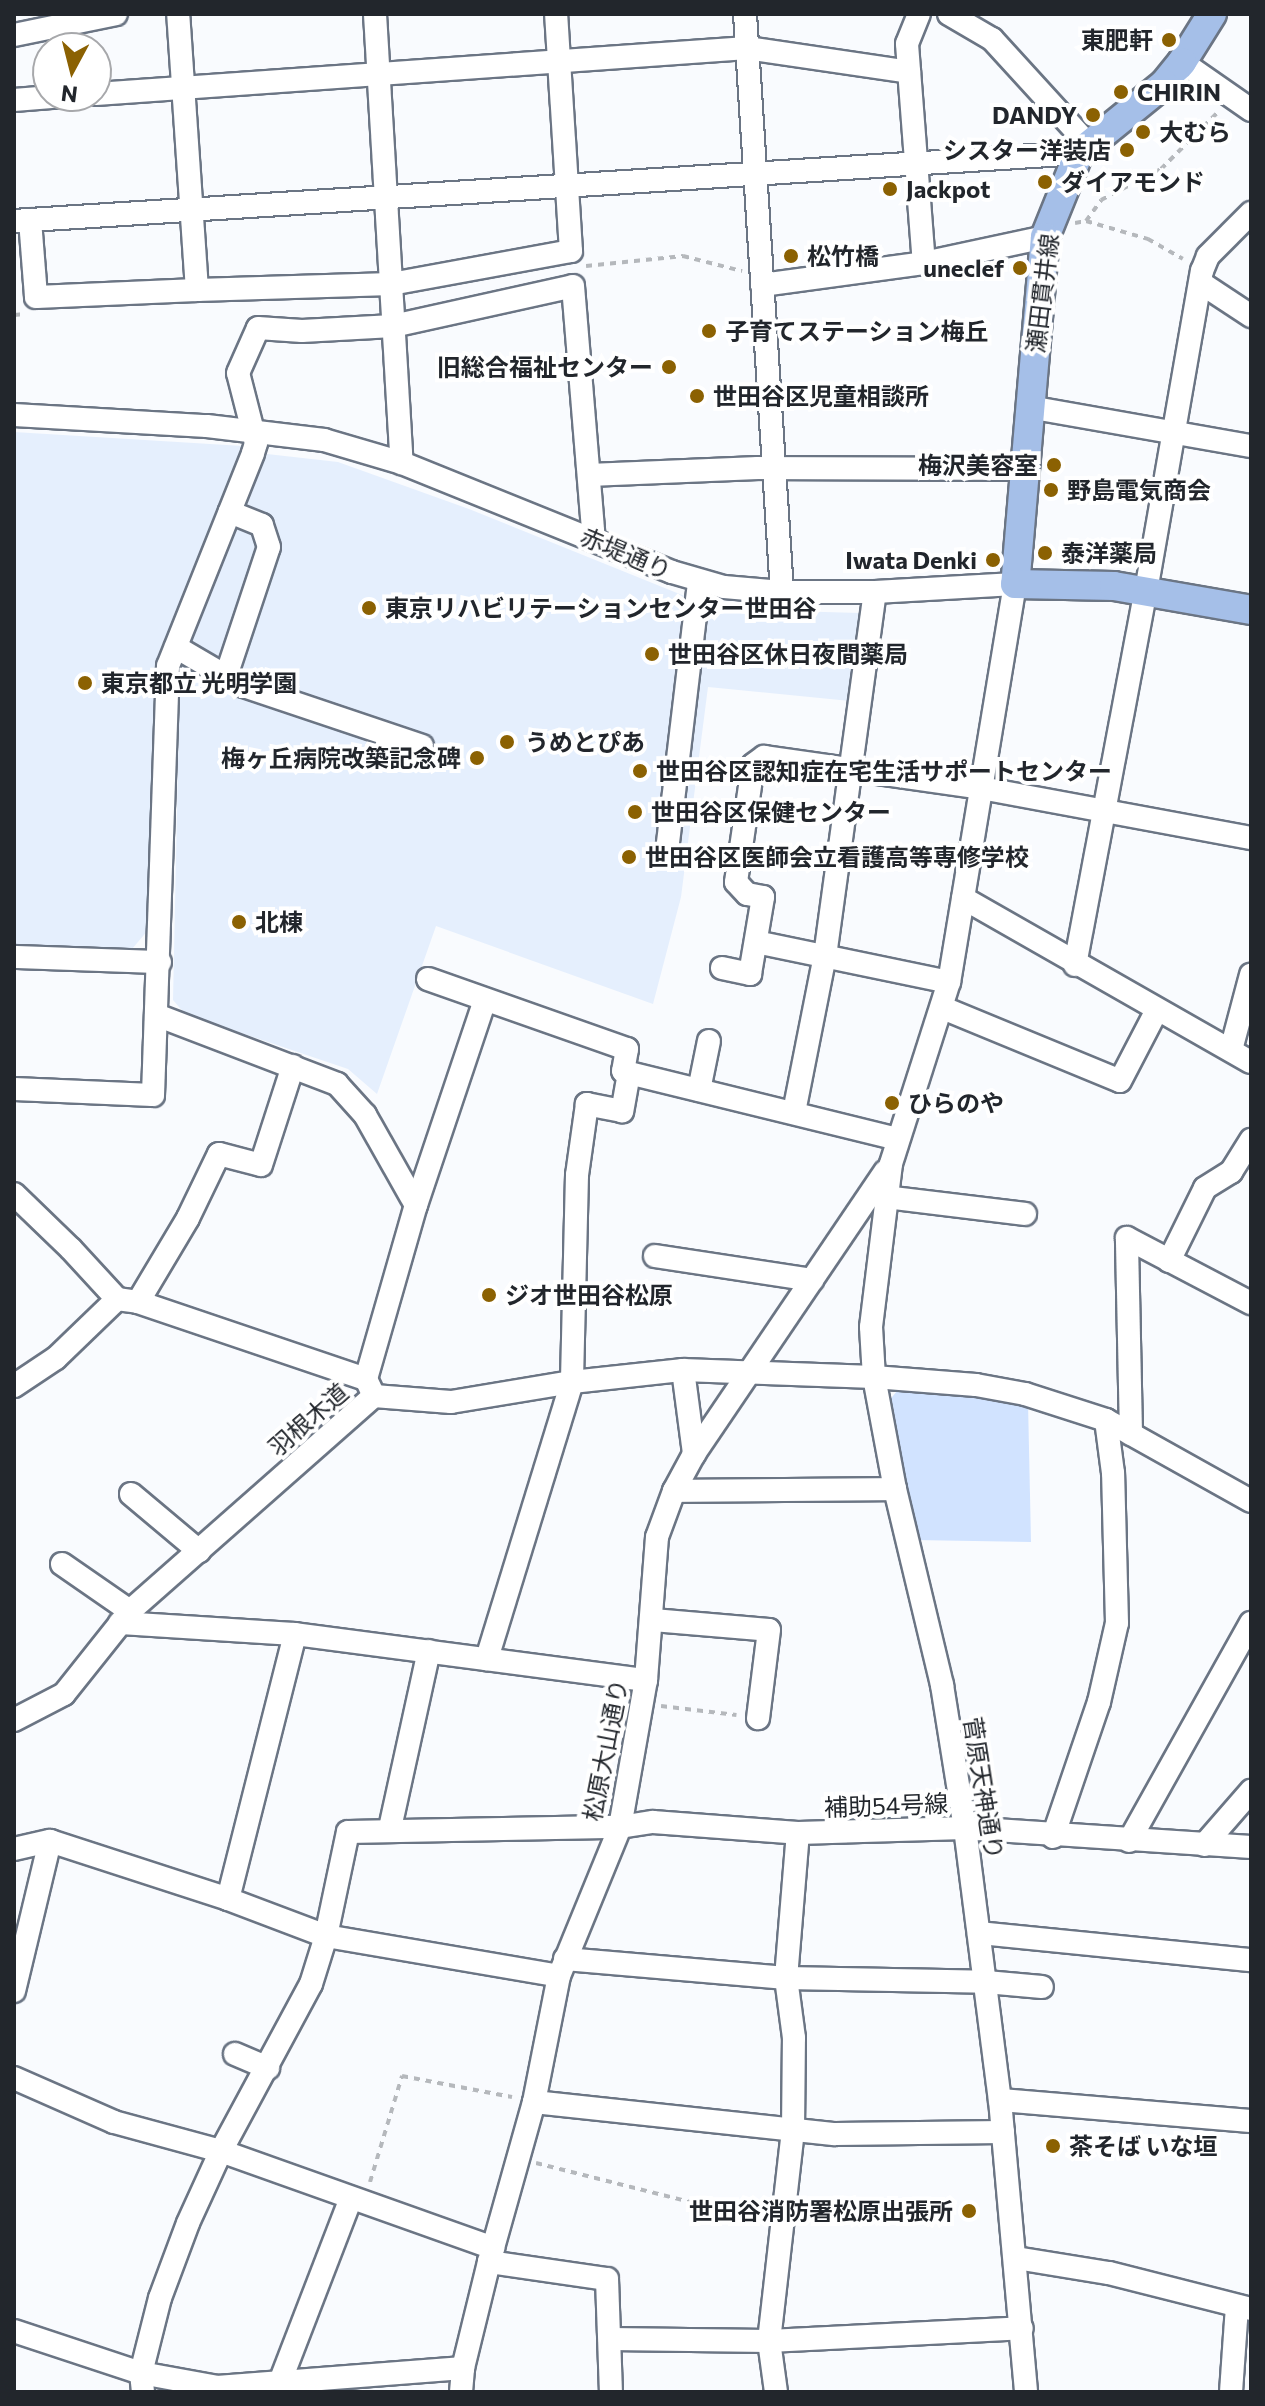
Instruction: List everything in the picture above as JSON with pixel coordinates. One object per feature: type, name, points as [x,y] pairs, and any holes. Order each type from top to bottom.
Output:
[{"type":"main road","name":"瀬田貫井線","points":[[1015,584],[1045,237],[1084,148],[1164,84],[1182,62],[1212,14]]},
{"type":"main road","name":"赤堤通り","points":[[1015,584],[1083,585],[1146,591],[1251,610]]},
{"type":"street","points":[[14,35],[116,14]]},
{"type":"street","points":[[178,14],[197,290]]},
{"type":"street","points":[[375,14],[402,463]]},
{"type":"street","points":[[556,14],[567,186],[571,251],[391,284],[36,297],[22,220],[567,186],[916,163],[1084,148]]},
{"type":"street","points":[[745,14],[782,592]]},
{"type":"street","points":[[919,14],[907,44],[924,263]]},
{"type":"street","points":[[949,14],[992,39],[1084,148]]},
{"type":"street","points":[[112,93],[747,48],[909,72]]},
{"type":"street","points":[[1182,62],[1251,110]]},
{"type":"street","points":[[1075,965],[1146,591],[1201,277],[1208,256],[1251,213]]},
{"type":"street","points":[[762,285],[924,263],[1045,237]]},
{"type":"street","points":[[1201,277],[1251,316]]},
{"type":"street","points":[[14,1089],[153,1095],[159,1016],[168,666],[256,443],[238,373],[258,328],[302,331],[393,326],[573,286],[594,539]]},
{"type":"street","points":[[1029,407],[1251,446]]},
{"type":"street","name":"赤堤通り","points":[[14,415],[251,430],[324,440],[402,463],[699,582],[782,592],[875,592],[1015,584]]},
{"type":"street","points":[[589,475],[774,468],[1024,469]]},
{"type":"street","points":[[226,676],[269,547],[262,525],[230,512]]},
{"type":"street","points":[[667,851],[699,582]]},
{"type":"street","name":"菅原天神通り","points":[[1015,584],[949,982],[891,1164],[871,1327],[874,1377],[895,1489],[942,1685],[965,1828],[1000,2100],[1026,2392]]},
{"type":"street","points":[[794,1112],[825,956],[875,592]]},
{"type":"street","points":[[176,647],[241,685],[422,746]]},
{"type":"street","points":[[722,968],[750,974],[763,897],[747,894],[736,882],[753,765],[764,757],[981,788],[1251,838]]},
{"type":"street","points":[[963,898],[1075,965],[1251,1062]]},
{"type":"street","points":[[756,942],[949,982]]},
{"type":"street","points":[[14,957],[160,962]]},
{"type":"street","points":[[1231,1050],[1251,975]]},
{"type":"street","points":[[428,979],[627,1049],[623,1071],[897,1139]]},
{"type":"street","points":[[14,1194],[127,1300],[370,1387],[416,1205],[485,1000]]},
{"type":"street","points":[[943,1008],[1120,1081],[1157,1010]]},
{"type":"street","points":[[159,1016],[337,1084],[365,1115],[416,1205]]},
{"type":"street","points":[[699,1090],[709,1041]]},
{"type":"street","points":[[14,1386],[56,1358],[127,1300],[188,1218],[219,1154],[261,1165],[293,1066]]},
{"type":"street","points":[[487,1659],[572,1382],[577,1175],[587,1104],[622,1111],[629,1073]]},
{"type":"street","points":[[1169,1261],[1205,1188],[1231,1172],[1251,1140]]},
{"type":"street","name":"松原大山通り","points":[[461,2392],[463,2368],[491,2255],[534,2102],[562,1967],[620,1827],[646,1680],[653,1620],[653,1558],[674,1491],[694,1454],[891,1164]]},
{"type":"street","points":[[885,1197],[1025,1214]]},
{"type":"street","points":[[1131,1434],[1127,1238],[1251,1303]]},
{"type":"street","points":[[655,1256],[812,1280]]},
{"type":"street","points":[[683,1370],[694,1454]]},
{"type":"street","name":"羽根木道","points":[[14,1720],[64,1694],[125,1617],[199,1551],[370,1387],[451,1402],[572,1382],[683,1370],[874,1377],[976,1385],[1025,1394],[1106,1420],[1251,1501]]},
{"type":"street","points":[[1053,1837],[1099,1702],[1117,1623],[1113,1473],[1106,1420]]},
{"type":"street","points":[[674,1491],[895,1489]]},
{"type":"street","points":[[131,1494],[199,1551]]},
{"type":"street","points":[[62,1564],[125,1617],[295,1634],[646,1680]]},
{"type":"street","points":[[653,1620],[769,1630],[758,1718]]},
{"type":"street","points":[[1129,1841],[1251,1623]]},
{"type":"street","points":[[228,1899],[295,1634]]},
{"type":"street","points":[[390,1828],[429,1651]]},
{"type":"street","points":[[1204,1845],[1251,1791]]},
{"type":"street","name":"補助54号線","points":[[326,1936],[348,1832],[390,1828],[620,1827],[653,1822],[798,1833],[965,1828],[1053,1837],[1251,1847]]},
{"type":"street","points":[[776,2392],[769,2341],[793,2130],[794,2038],[786,1978],[798,1833]]},
{"type":"street","points":[[14,1991],[50,1841]]},
{"type":"street","points":[[14,1849],[50,1841],[228,1899],[326,1936],[562,1967],[786,1978],[986,1982],[1042,1987]]},
{"type":"street","points":[[979,1933],[1251,1960]]},
{"type":"street","points":[[142,2383],[160,2298],[188,2223],[221,2151],[311,1984],[326,1936]]},
{"type":"street","points":[[235,2054],[268,2068]]},
{"type":"street","points":[[14,2078],[114,2122],[221,2151],[357,2200],[491,2255],[607,2279],[611,2392]]},
{"type":"street","points":[[1000,2100],[1251,2121]]},
{"type":"street","points":[[534,2102],[835,2134],[1003,2132]]},
{"type":"street","points":[[280,2382],[357,2200]]},
{"type":"street","points":[[1016,2258],[1109,2273],[1244,2307],[1231,2392]]},
{"type":"street","points":[[610,2339],[769,2341],[1022,2328]]},
{"type":"street","points":[[14,2331],[142,2383],[217,2387],[463,2368]]},
{"type":"path","points":[[1201,277],[1148,239],[1086,221],[1101,200],[1161,169],[1232,97]]},
{"type":"path","points":[[641,1704],[758,1718]]},
{"type":"path","points":[[357,2200],[402,2076],[534,2102]]},
{"type":"path","points":[[518,2159],[782,2225]]},
{"type":"shaded area","name":"東京都立 光明学園","points":[[14,432],[243,446],[157,670],[149,929],[132,949],[14,945]]},
{"type":"shaded area","name":"うめとぴあ","points":[[267,454],[338,462],[469,509],[687,597],[749,610],[860,613],[850,701],[708,687],[681,897],[653,1004],[436,926],[377,1094],[348,1069],[185,1014],[173,1000],[180,671]]},
{"type":"shaded area","points":[[897,1391],[1028,1402],[1031,1542],[915,1540],[888,1402]]},
{"type":"place","name":"東肥軒","points":[[1169,40]]},
{"type":"place","name":"CHIRIN","points":[[1121,92]]},
{"type":"place","name":"DANDY","points":[[1093,115]]},
{"type":"place","name":"大むら","points":[[1143,132]]},
{"type":"place","name":"シスター洋装店","points":[[1127,150]]},
{"type":"place","name":"ダイアモンド","points":[[1045,182]]},
{"type":"place","name":"Jackpot","points":[[890,189]]},
{"type":"place","name":"松竹橋","points":[[791,256]]},
{"type":"place","name":"uneclef","points":[[1020,268]]},
{"type":"place","name":"子育てステーション梅丘","points":[[709,331]]},
{"type":"place","name":"旧総合福祉センター","points":[[669,367]]},
{"type":"place","name":"世田谷区児童相談所","points":[[697,396]]},
{"type":"place","name":"梅沢美容室","points":[[1054,465]]},
{"type":"place","name":"野島電気商会","points":[[1051,490]]},
{"type":"place","name":"泰洋薬局","points":[[1045,553]]},
{"type":"place","name":"Iwata Denki","points":[[993,560]]},
{"type":"place","name":"東京リハビリテーションセンター世田谷","points":[[369,608]]},
{"type":"place","name":"世田谷区休日夜間薬局","points":[[652,654]]},
{"type":"place","name":"東京都立 光明学園","points":[[85,683]]},
{"type":"place","name":"うめとぴあ","points":[[507,742]]},
{"type":"place","name":"梅ヶ丘病院改築記念碑","points":[[477,758]]},
{"type":"place","name":"世田谷区認知症在宅生活サポートセンター","points":[[640,771]]},
{"type":"place","name":"世田谷区保健センター","points":[[635,812]]},
{"type":"place","name":"世田谷区医師会立看護高等専修学校","points":[[629,857]]},
{"type":"place","name":"北棟","points":[[239,922]]},
{"type":"place","name":"ひらのや","points":[[892,1103]]},
{"type":"place","name":"ジオ世田谷松原","points":[[489,1295]]},
{"type":"place","name":"茶そば いな垣","points":[[1053,2146]]},
{"type":"place","name":"世田谷消防署松原出張所","points":[[969,2211]]}]
